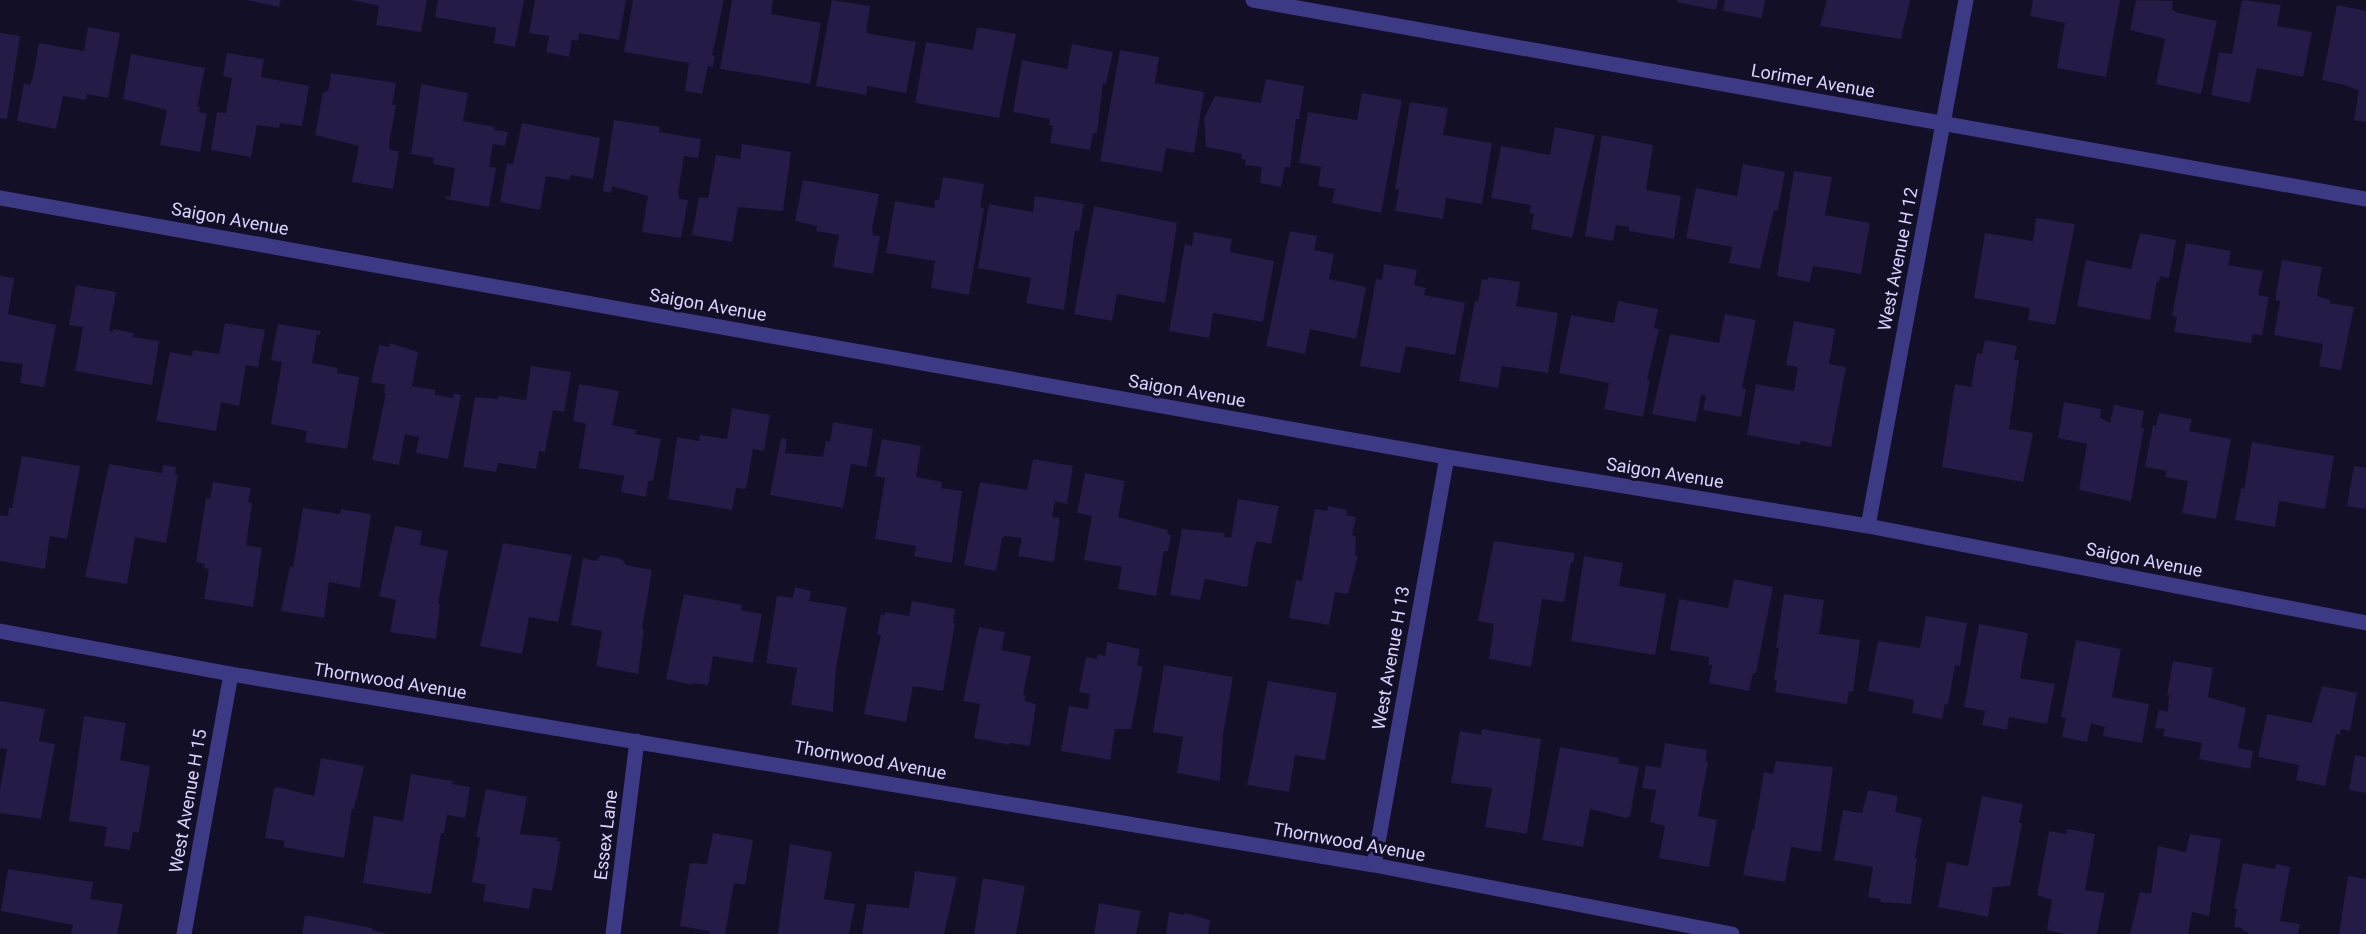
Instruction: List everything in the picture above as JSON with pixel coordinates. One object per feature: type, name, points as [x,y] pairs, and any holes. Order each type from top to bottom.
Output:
[{"type":"street","name":"Lorimer Avenue","points":[[1253,0],[2366,199]]},
{"type":"street","name":"West Avenue H 12","points":[[1869,526],[1966,0]]},
{"type":"street","name":"Saigon Avenue","points":[[0,198],[1447,457],[1869,526],[2366,623]]},
{"type":"street","name":"West Avenue H 13","points":[[1374,865],[1447,457]]},
{"type":"street","name":"Thornwood Avenue","points":[[0,631],[231,674],[1374,865],[1732,934]]},
{"type":"street","name":"West Avenue H 15","points":[[184,934],[231,674]]},
{"type":"street","name":"Essex Lane","points":[[613,934],[637,741]]},
{"type":"building","points":[[246,0],[281,0],[279,7]]},
{"type":"building","points":[[351,0],[427,0],[421,32],[376,25],[379,6]]},
{"type":"building","points":[[438,0],[524,0],[515,47],[494,43],[496,28],[435,17]]},
{"type":"building","points":[[535,0],[626,0],[619,40],[579,33],[578,41],[572,40],[569,57],[546,52],[549,36],[529,33]]},
{"type":"building","points":[[633,0],[724,0],[712,55],[715,56],[713,67],[708,66],[702,94],[685,91],[689,63],[624,52]]},
{"type":"building","points":[[732,0],[773,0],[771,14],[821,23],[810,84],[720,69]]},
{"type":"building","points":[[832,0],[870,6],[866,33],[916,42],[906,93],[867,86],[866,95],[816,86]]},
{"type":"building","points":[[1677,0],[1718,0],[1716,10],[1677,2]]},
{"type":"building","points":[[1725,0],[1765,0],[1762,18],[1723,11]]},
{"type":"building","points":[[1827,0],[1910,0],[1901,39],[1820,26]]},
{"type":"building","points":[[2033,0],[2120,0],[2106,77],[2057,68],[2065,23],[2030,16]]},
{"type":"building","points":[[2136,0],[2173,1],[2172,10],[2178,13],[2217,21],[2201,94],[2156,84],[2165,39],[2130,30]]},
{"type":"building","points":[[2242,0],[2281,5],[2277,26],[2312,32],[2303,77],[2257,68],[2250,103],[2211,95],[2219,52],[2232,54]]},
{"type":"building","points":[[2337,5],[2366,11],[2366,122],[2354,120],[2359,91],[2322,80]]},
{"type":"building","points":[[88,27],[120,33],[108,98],[87,94],[86,100],[63,96],[56,129],[17,121],[24,83],[30,85],[33,77],[39,43],[84,51]]},
{"type":"building","points":[[977,27],[1016,34],[999,118],[915,103],[926,42],[973,50]]},
{"type":"building","points":[[0,33],[20,36],[7,119],[0,118]]},
{"type":"building","points":[[1072,44],[1113,52],[1106,84],[1103,83],[1097,133],[1093,133],[1090,150],[1050,143],[1053,126],[1049,125],[1050,119],[1013,112],[1022,60],[1067,69]]},
{"type":"building","points":[[1120,50],[1159,57],[1155,83],[1204,92],[1194,153],[1166,148],[1162,172],[1100,161]]},
{"type":"building","points":[[227,53],[264,59],[261,77],[309,86],[302,126],[280,123],[279,128],[257,125],[251,157],[211,150],[217,112],[226,113],[232,78],[223,76]]},
{"type":"building","points":[[131,54],[205,68],[197,107],[200,107],[199,112],[207,114],[200,152],[160,145],[167,110],[123,99]]},
{"type":"building","points":[[331,73],[396,83],[392,105],[396,105],[389,144],[390,150],[399,151],[393,189],[352,182],[359,146],[315,135],[323,92],[326,93],[329,88]]},
{"type":"building","points":[[1266,79],[1304,86],[1299,119],[1296,119],[1290,167],[1285,167],[1281,187],[1260,183],[1262,167],[1245,165],[1246,160],[1241,159],[1242,154],[1206,147],[1204,118],[1215,96],[1261,103]]},
{"type":"building","points":[[421,84],[468,93],[463,121],[508,132],[505,146],[493,144],[489,167],[496,168],[489,207],[446,199],[446,196],[450,197],[455,168],[433,164],[434,158],[411,154]]},
{"type":"building","points":[[1362,93],[1402,100],[1381,213],[1332,203],[1335,189],[1318,186],[1321,167],[1299,163],[1308,112],[1357,120]]},
{"type":"building","points":[[1410,102],[1448,108],[1443,135],[1492,143],[1482,204],[1446,198],[1443,219],[1395,211],[1399,190],[1395,189]]},
{"type":"building","points":[[614,120],[660,127],[659,132],[701,139],[698,158],[684,156],[678,192],[679,199],[688,200],[681,238],[642,232],[648,196],[612,186],[611,193],[603,191]]},
{"type":"building","points":[[522,123],[600,138],[593,179],[571,175],[569,180],[546,176],[540,210],[500,202],[507,163],[513,164]]},
{"type":"building","points":[[1555,127],[1595,135],[1572,238],[1531,229],[1534,214],[1529,213],[1531,205],[1491,198],[1501,146],[1550,155]]},
{"type":"building","points":[[1602,135],[1653,145],[1646,190],[1681,196],[1674,239],[1629,231],[1629,227],[1616,225],[1613,241],[1585,236]]},
{"type":"building","points":[[742,144],[791,152],[783,211],[738,207],[732,242],[692,235],[699,197],[708,198],[716,155],[740,159]]},
{"type":"building","points":[[1743,164],[1785,172],[1778,210],[1774,210],[1760,269],[1729,263],[1732,247],[1686,238],[1696,188],[1737,196]]},
{"type":"building","points":[[1794,171],[1832,177],[1825,215],[1870,223],[1861,274],[1813,266],[1810,282],[1777,276]]},
{"type":"building","points":[[943,177],[984,184],[980,207],[984,208],[969,295],[931,288],[935,261],[886,253],[895,201],[934,208],[935,200],[939,200]]},
{"type":"building","points":[[803,180],[879,194],[872,229],[873,235],[880,236],[873,274],[833,267],[839,235],[816,231],[817,226],[795,221]]},
{"type":"building","points":[[1035,196],[1084,204],[1079,231],[1075,230],[1064,310],[1026,303],[1031,278],[978,268],[989,204],[1033,212]]},
{"type":"building","points":[[1094,206],[1177,223],[1165,303],[1117,294],[1112,321],[1074,314]]},
{"type":"building","points":[[2036,218],[2075,224],[2055,325],[2028,320],[2030,308],[1974,298],[1985,233],[2033,241]]},
{"type":"building","points":[[1290,231],[1317,236],[1314,250],[1334,254],[1329,279],[1366,287],[1356,339],[1310,329],[1305,354],[1266,346]]},
{"type":"building","points":[[1194,232],[1232,239],[1230,252],[1274,261],[1263,322],[1213,313],[1209,338],[1169,331],[1185,244],[1192,246]]},
{"type":"building","points":[[2140,233],[2176,240],[2169,278],[2160,276],[2159,282],[2157,281],[2150,320],[2077,306],[2086,260],[2131,269]]},
{"type":"building","points":[[2186,243],[2231,251],[2228,265],[2263,271],[2258,295],[2269,297],[2262,335],[2253,334],[2251,343],[2174,332],[2177,317],[2172,316]]},
{"type":"building","points":[[2282,260],[2322,267],[2317,296],[2330,300],[2330,303],[2354,307],[2341,370],[2319,366],[2323,344],[2274,335],[2280,301],[2276,300],[2276,294]]},
{"type":"building","points":[[1384,264],[1417,270],[1414,285],[1426,288],[1424,295],[1465,303],[1455,355],[1406,346],[1400,373],[1360,366],[1376,279],[1382,280]]},
{"type":"building","points":[[0,276],[14,278],[8,314],[56,325],[44,387],[20,383],[23,364],[0,361]]},
{"type":"building","points":[[1488,277],[1520,282],[1516,306],[1558,313],[1548,373],[1502,366],[1498,388],[1459,381],[1475,301],[1478,302],[1482,279],[1488,280]]},
{"type":"building","points":[[76,285],[116,292],[109,331],[113,332],[113,329],[134,333],[133,337],[159,341],[152,385],[75,371],[83,327],[69,325]]},
{"type":"building","points":[[1618,301],[1658,309],[1654,328],[1659,329],[1647,380],[1650,380],[1643,417],[1604,409],[1609,383],[1559,373],[1571,315],[1614,323]]},
{"type":"building","points":[[1725,314],[1756,320],[1742,388],[1746,389],[1741,417],[1703,410],[1706,396],[1701,395],[1696,422],[1652,414],[1670,334],[1719,343]]},
{"type":"building","points":[[1794,321],[1835,329],[1829,364],[1846,367],[1831,447],[1801,441],[1800,445],[1747,435],[1756,384],[1794,391],[1798,367],[1786,365]]},
{"type":"building","points":[[225,323],[265,330],[258,367],[246,365],[239,406],[221,402],[216,431],[156,421],[170,352],[192,356],[193,350],[219,354]]},
{"type":"building","points":[[278,324],[321,331],[320,335],[317,334],[312,363],[338,368],[337,373],[359,377],[347,449],[305,442],[307,431],[271,424],[282,362],[271,360]]},
{"type":"building","points":[[1985,340],[2017,346],[2014,360],[2019,360],[2009,429],[2033,433],[2023,482],[1942,467],[1955,384],[1971,387],[1977,353],[1982,354]]},
{"type":"building","points":[[390,343],[418,352],[412,386],[436,390],[435,395],[453,398],[454,393],[461,395],[448,459],[416,453],[419,437],[405,434],[399,465],[372,460],[386,393],[384,393],[385,385],[371,382],[379,345],[389,347]]},
{"type":"building","points":[[531,366],[571,372],[564,412],[553,410],[545,452],[539,451],[536,469],[498,463],[496,472],[463,467],[475,397],[498,399],[498,396],[526,400]]},
{"type":"building","points":[[579,384],[619,391],[612,425],[636,430],[635,434],[661,439],[653,481],[648,481],[646,497],[621,492],[624,476],[579,468],[586,424],[573,421]]},
{"type":"building","points":[[2064,402],[2101,409],[2100,418],[2110,423],[2114,405],[2144,411],[2141,428],[2144,428],[2131,501],[2079,490],[2087,444],[2058,438]]},
{"type":"building","points":[[732,408],[770,415],[764,451],[753,449],[746,489],[736,488],[732,510],[668,499],[677,437],[699,441],[700,435],[727,439]]},
{"type":"building","points":[[2159,413],[2192,419],[2189,431],[2231,439],[2216,519],[2182,513],[2188,481],[2165,477],[2167,471],[2145,467],[2153,425],[2156,426]]},
{"type":"building","points":[[833,422],[873,429],[867,467],[851,464],[843,508],[770,495],[781,438],[787,439],[785,453],[823,457],[826,441],[830,442]]},
{"type":"building","points":[[882,439],[921,446],[916,477],[942,482],[941,488],[962,491],[952,563],[914,556],[916,546],[875,539],[885,478],[875,476]]},
{"type":"building","points":[[2252,442],[2334,456],[2325,509],[2279,501],[2275,527],[2235,520],[2241,488],[2244,489]]},
{"type":"building","points":[[22,456],[80,466],[67,539],[50,536],[45,569],[0,561],[0,515],[8,516],[9,508],[12,508]]},
{"type":"building","points":[[1033,459],[1073,466],[1067,504],[1055,501],[1052,517],[1060,518],[1054,562],[1018,556],[1022,538],[1005,536],[1002,538],[996,571],[964,565],[980,482],[1027,490]]},
{"type":"building","points":[[109,464],[162,473],[163,465],[176,467],[175,475],[178,475],[166,543],[135,537],[127,584],[85,577]]},
{"type":"building","points":[[2354,466],[2366,468],[2366,509],[2347,506]]},
{"type":"building","points":[[1085,473],[1125,481],[1118,517],[1168,530],[1167,534],[1171,535],[1168,551],[1164,551],[1156,596],[1118,589],[1122,567],[1084,560],[1092,516],[1077,513]]},
{"type":"building","points":[[213,482],[251,488],[248,502],[252,503],[246,545],[262,548],[253,607],[204,599],[209,569],[204,568],[205,564],[196,562],[206,498],[210,499]]},
{"type":"building","points":[[1238,499],[1279,506],[1271,544],[1257,541],[1254,547],[1247,587],[1205,579],[1200,600],[1170,595],[1182,529],[1225,533],[1224,537],[1231,538]]},
{"type":"building","points":[[1328,506],[1347,510],[1346,515],[1356,517],[1352,535],[1356,536],[1355,555],[1358,556],[1348,594],[1335,592],[1329,625],[1289,618],[1296,580],[1302,581],[1315,509],[1327,511]]},
{"type":"building","points":[[303,508],[340,514],[341,509],[371,514],[360,588],[329,582],[324,618],[281,611],[290,566],[293,567]]},
{"type":"building","points":[[395,526],[422,531],[420,545],[448,551],[438,604],[440,604],[436,639],[390,632],[396,600],[379,596]]},
{"type":"building","points":[[1494,541],[1575,553],[1573,563],[1571,562],[1564,602],[1542,599],[1531,667],[1489,659],[1494,624],[1478,621]]},
{"type":"building","points":[[503,543],[572,555],[558,622],[529,617],[522,654],[480,646]]},
{"type":"building","points":[[601,555],[622,559],[626,565],[652,570],[642,629],[644,630],[638,674],[596,666],[602,631],[571,625],[583,558],[596,561]]},
{"type":"building","points":[[1584,556],[1623,563],[1619,586],[1666,594],[1655,655],[1571,641]]},
{"type":"building","points":[[1734,579],[1773,587],[1756,673],[1753,673],[1749,691],[1709,683],[1712,665],[1708,665],[1709,657],[1670,650],[1679,599],[1728,608]]},
{"type":"building","points":[[795,587],[811,591],[809,601],[847,607],[836,668],[833,712],[791,705],[797,668],[766,663],[777,596],[793,598]]},
{"type":"building","points":[[684,594],[742,605],[741,610],[762,614],[753,663],[713,656],[708,685],[693,683],[692,685],[666,679]]},
{"type":"building","points":[[1784,594],[1824,600],[1819,634],[1860,640],[1853,692],[1849,691],[1847,704],[1775,692],[1777,680],[1774,680],[1779,648],[1776,648]]},
{"type":"building","points":[[912,601],[955,609],[953,623],[955,623],[943,691],[913,686],[906,722],[864,714],[881,635],[877,634],[881,614],[885,615],[886,612],[909,616]]},
{"type":"building","points":[[1926,616],[1967,623],[1960,666],[1955,665],[1948,705],[1945,704],[1942,719],[1912,713],[1914,700],[1868,691],[1878,641],[1920,648]]},
{"type":"building","points":[[1979,624],[2028,633],[2020,678],[2055,684],[2047,724],[2009,717],[2007,730],[1982,725],[1985,711],[1964,707]]},
{"type":"building","points":[[979,627],[1005,632],[1001,650],[1031,656],[1023,695],[1026,696],[1024,701],[1036,704],[1030,746],[1010,743],[1010,745],[974,738],[980,704],[963,701]]},
{"type":"building","points":[[2076,640],[2121,649],[2112,697],[2149,704],[2142,743],[2103,736],[2105,727],[2091,723],[2087,742],[2062,737],[2066,718],[2061,717]]},
{"type":"building","points":[[1107,642],[1140,649],[1137,665],[1143,667],[1131,729],[1115,729],[1110,760],[1061,751],[1069,706],[1088,709],[1090,694],[1079,692],[1086,657],[1097,659],[1098,654],[1105,656]]},
{"type":"building","points":[[2173,661],[2213,668],[2208,697],[2246,708],[2238,748],[2253,751],[2250,769],[2199,759],[2202,743],[2163,736],[2165,729],[2155,728],[2159,710],[2168,712],[2169,695],[2167,695]]},
{"type":"building","points":[[1164,665],[1233,677],[1223,735],[1220,781],[1177,773],[1183,737],[1153,732]]},
{"type":"building","points":[[1268,681],[1337,693],[1325,760],[1295,755],[1289,792],[1247,785]]},
{"type":"building","points":[[2322,686],[2357,693],[2350,731],[2341,729],[2340,735],[2336,734],[2325,786],[2296,780],[2299,765],[2258,757],[2267,714],[2312,723]]},
{"type":"building","points":[[0,701],[45,709],[39,741],[55,744],[41,819],[0,813],[0,790],[7,749],[0,748]]},
{"type":"building","points":[[84,716],[126,723],[120,760],[150,766],[139,833],[133,832],[130,850],[104,846],[107,827],[69,821]]},
{"type":"building","points":[[1482,729],[1541,739],[1527,834],[1485,827],[1492,788],[1451,783],[1460,731],[1481,735]]},
{"type":"building","points":[[1665,743],[1707,750],[1706,761],[1708,762],[1698,816],[1717,820],[1709,867],[1659,858],[1665,826],[1650,822],[1656,790],[1642,788],[1646,765],[1661,768]]},
{"type":"building","points":[[1560,747],[1619,758],[1618,763],[1639,767],[1630,816],[1626,818],[1590,809],[1583,847],[1542,840]]},
{"type":"building","points":[[2355,755],[2366,757],[2366,793],[2349,790]]},
{"type":"building","points":[[321,758],[364,766],[354,809],[352,809],[344,858],[283,847],[285,841],[265,838],[274,789],[278,787],[314,796]]},
{"type":"building","points":[[1776,761],[1833,767],[1821,852],[1791,847],[1785,882],[1743,875],[1764,772],[1773,774]]},
{"type":"building","points":[[411,774],[453,781],[452,784],[470,787],[465,818],[447,815],[444,833],[441,833],[431,894],[363,883],[374,816],[403,821]]},
{"type":"building","points":[[486,789],[527,797],[520,834],[558,838],[557,841],[561,842],[552,891],[533,888],[529,909],[483,901],[486,885],[472,882],[480,837],[476,837]]},
{"type":"building","points":[[1868,790],[1898,796],[1895,812],[1922,818],[1915,858],[1917,858],[1911,904],[1880,902],[1881,899],[1868,897],[1873,867],[1834,860],[1843,810],[1862,813]]},
{"type":"building","points":[[1982,796],[2023,804],[2019,823],[2022,823],[2010,886],[1993,887],[1988,917],[1938,907],[1947,862],[1968,866]]},
{"type":"building","points":[[2067,829],[2095,834],[2085,890],[2105,893],[2097,934],[2065,934],[2047,930],[2052,900],[2037,895],[2049,831],[2066,834]]},
{"type":"building","points":[[713,833],[753,840],[745,885],[734,883],[725,934],[709,934],[710,931],[680,926],[690,863],[707,864]]},
{"type":"building","points":[[2190,834],[2221,839],[2209,916],[2192,912],[2188,934],[2130,934],[2140,892],[2151,894],[2158,846],[2186,852]]},
{"type":"building","points":[[790,844],[832,852],[824,899],[855,904],[849,934],[778,934]]},
{"type":"building","points":[[2243,863],[2275,869],[2276,864],[2290,867],[2280,921],[2300,924],[2298,934],[2250,934],[2242,928],[2234,927],[2237,909],[2234,908]]},
{"type":"building","points":[[8,869],[93,882],[90,899],[123,904],[117,934],[71,934],[73,925],[1,911]]},
{"type":"building","points":[[915,871],[957,877],[944,934],[862,934],[867,904],[909,908]]},
{"type":"building","points":[[2348,876],[2366,879],[2366,934],[2339,934]]},
{"type":"building","points":[[983,878],[1025,886],[1016,934],[974,934]]},
{"type":"building","points":[[1099,903],[1141,911],[1136,934],[1094,934]]},
{"type":"building","points":[[1169,912],[1184,915],[1185,913],[1210,920],[1208,934],[1166,934]]},
{"type":"building","points":[[305,915],[372,928],[372,930],[388,934],[302,934]]}]
